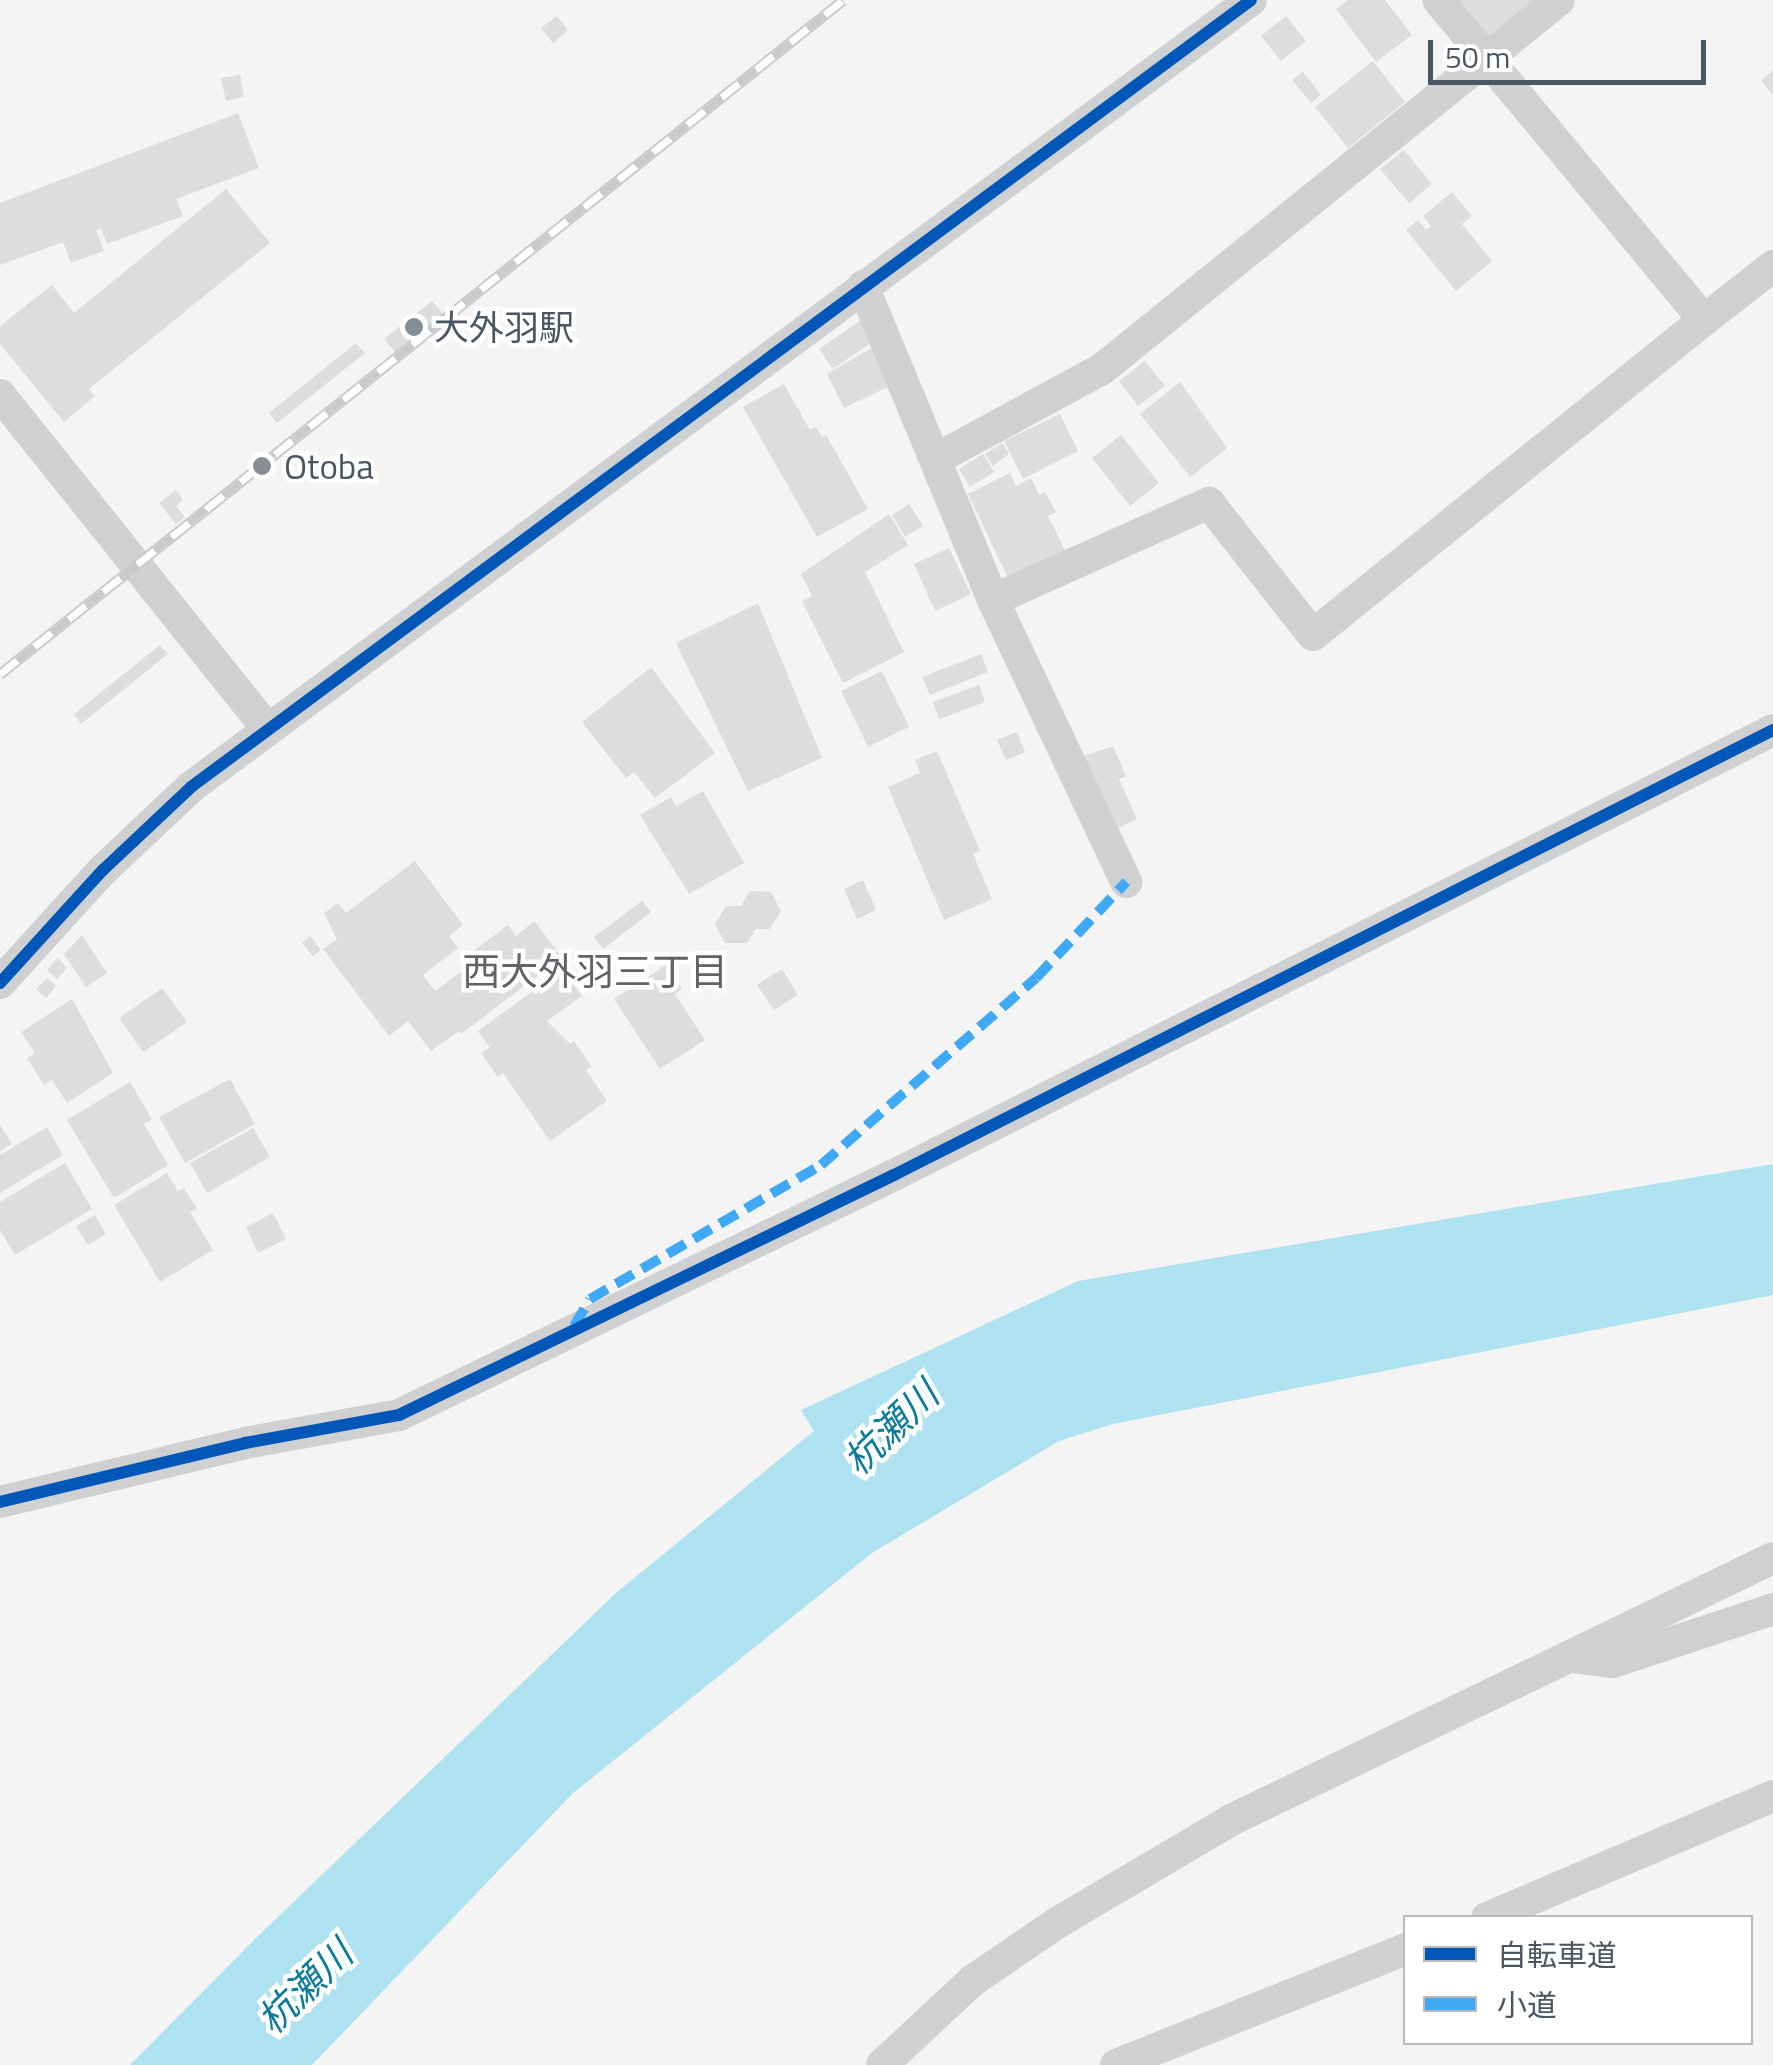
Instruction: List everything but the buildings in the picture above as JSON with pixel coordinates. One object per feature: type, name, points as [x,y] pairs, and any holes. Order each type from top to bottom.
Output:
[{"type":"street","points":[[0,983],[103,870],[191,787],[1251,0]]},
{"type":"street","points":[[1438,0],[1704,320]]},
{"type":"street","points":[[936,459],[1102,369],[1558,0]]},
{"type":"street","points":[[993,600],[1209,503],[1313,635],[1773,266]]},
{"type":"street","points":[[863,286],[993,600],[1126,882]]},
{"type":"street","points":[[0,395],[268,729]]},
{"type":"street","points":[[0,1502],[245,1443],[399,1416],[894,1176],[1773,730]]},
{"type":"street","points":[[882,2065],[972,1981],[1056,1923],[1231,1820],[1773,1558]]},
{"type":"street","points":[[1572,1657],[1613,1662],[1773,1609]]},
{"type":"street","points":[[1494,1915],[1773,1796]]},
{"type":"street","points":[[1116,2065],[1403,1950]]},
{"type":"water","name":"杭瀬川","points":[[1773,1164],[1773,1295],[1113,1424],[1059,1441],[872,1553],[572,1794],[312,2065],[130,2065],[257,1937],[616,1593],[814,1431],[801,1410],[1078,1281]]},
{"type":"railway","points":[[0,674],[843,0]]},
{"type":"marked path","points":[[574,1326],[590,1299],[821,1165],[1036,978],[1126,882]]},
{"type":"cycle path","points":[[0,983],[103,870],[191,787],[1251,0]]},
{"type":"cycle path","points":[[0,1502],[245,1443],[399,1415],[894,1175],[1773,730]]},
{"type":"place","name":"大外羽駅","points":[[414,327]]},
{"type":"place","name":"Otoba","points":[[262,466]]},
{"type":"district","name":"西大外羽三丁目","points":[[595,972]]}]
